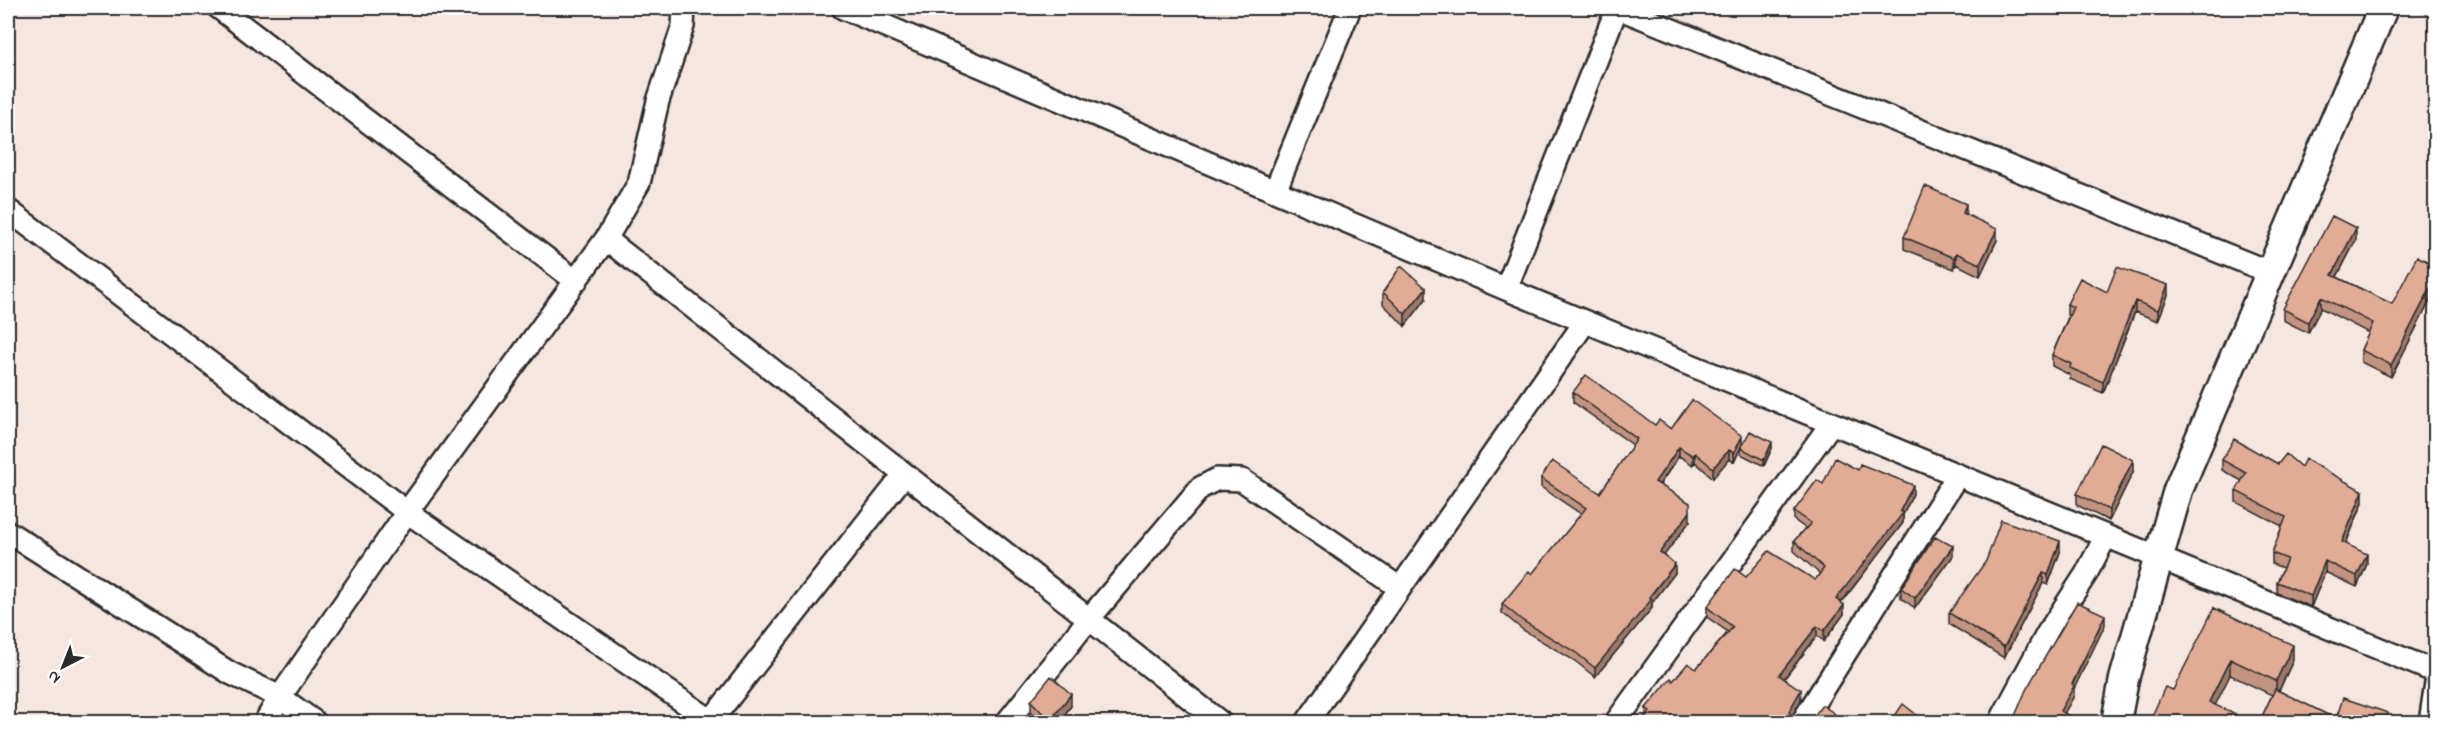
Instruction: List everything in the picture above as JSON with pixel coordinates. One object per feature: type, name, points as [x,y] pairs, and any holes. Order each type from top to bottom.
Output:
[{"type":"street","points":[[219,8],[576,281]]},
{"type":"street","points":[[265,723],[280,697],[407,512],[606,239],[639,183],[658,101],[683,26],[684,8]]},
{"type":"street","points":[[843,8],[1585,322],[2105,538],[2436,672]]},
{"type":"street","points":[[1275,191],[1350,8]]},
{"type":"street","points":[[1506,289],[1617,8],[2269,272]]},
{"type":"street","points":[[2116,723],[2124,679],[2178,490],[2383,8]]},
{"type":"street","points":[[8,210],[407,512],[712,722],[904,475]]},
{"type":"street","points":[[606,239],[1220,723]]},
{"type":"street","points":[[1308,723],[1585,322]]},
{"type":"street","points":[[1616,723],[1831,424]]},
{"type":"street","points":[[1802,723],[1957,476]]},
{"type":"street","points":[[1007,723],[1088,620],[1200,488],[1217,479],[1242,480],[1400,588]]},
{"type":"street","points":[[8,532],[230,673],[280,697],[315,723]]},
{"type":"street","points":[[2000,723],[2047,634],[2086,574],[2105,538]]},
{"type":"street","points":[[2430,723],[2436,683]]},
{"type":"building","points":[[1925,186],[1966,204],[1963,213],[1997,229],[1980,264],[1956,253],[1954,258],[1904,237]]},
{"type":"building","points":[[2332,216],[2356,228],[2332,275],[2392,304],[2417,256],[2436,266],[2436,277],[2391,365],[2361,350],[2373,323],[2321,297],[2308,322],[2283,309]]},
{"type":"building","points":[[1401,266],[1426,288],[1405,314],[1383,292]]},
{"type":"building","points":[[2117,267],[2168,285],[2158,310],[2135,301],[2103,382],[2070,368],[2071,364],[2052,355],[2073,307],[2067,304],[2080,278],[2107,292]]},
{"type":"building","points":[[1586,375],[1655,425],[1659,420],[1671,429],[1692,400],[1742,436],[1734,453],[1729,450],[1713,468],[1695,453],[1693,456],[1679,447],[1655,482],[1690,503],[1690,512],[1660,552],[1675,564],[1649,597],[1652,599],[1595,668],[1575,652],[1523,621],[1502,604],[1529,571],[1532,574],[1586,508],[1541,478],[1552,461],[1600,493],[1637,439],[1573,392]]},
{"type":"building","points":[[1750,431],[1772,442],[1764,460],[1741,448]]},
{"type":"building","points":[[2234,439],[2278,464],[2286,454],[2301,467],[2305,459],[2363,491],[2342,542],[2367,554],[2357,576],[2325,561],[2311,596],[2277,582],[2287,559],[2272,553],[2286,517],[2236,491],[2246,473],[2222,460]]},
{"type":"building","points":[[2101,444],[2133,460],[2109,510],[2077,494]]},
{"type":"building","points":[[1835,458],[1858,470],[1860,464],[1913,485],[1900,511],[1903,513],[1836,599],[1844,605],[1824,631],[1817,626],[1779,675],[1801,690],[1789,711],[1795,723],[1775,723],[1768,717],[1764,723],[1639,723],[1650,711],[1646,708],[1671,678],[1673,681],[1688,663],[1696,669],[1733,627],[1707,607],[1735,569],[1746,577],[1769,551],[1815,580],[1824,568],[1794,541],[1811,523],[1794,511],[1817,480],[1823,484]]},
{"type":"building","points":[[2001,520],[2060,541],[2048,575],[2043,573],[2004,647],[1949,613],[1986,561]]},
{"type":"building","points":[[1935,537],[1953,546],[1915,598],[1901,588]]},
{"type":"building","points":[[2077,602],[2105,615],[2072,684],[2074,686],[2060,711],[2068,715],[2064,723],[2012,723],[2026,690]]},
{"type":"building","points":[[2214,608],[2293,645],[2276,681],[2230,659],[2209,702],[2252,723],[2149,723],[2165,687],[2173,690]]},
{"type":"building","points":[[1051,676],[1071,694],[1050,721],[1031,701]]},
{"type":"building","points":[[2275,689],[2336,719],[2343,698],[2388,713],[2385,723],[2259,723]]},
{"type":"building","points":[[1903,704],[1927,723],[1890,723]]},
{"type":"building","points":[[1822,705],[1835,714],[1833,718],[1839,723],[1809,723]]}]
